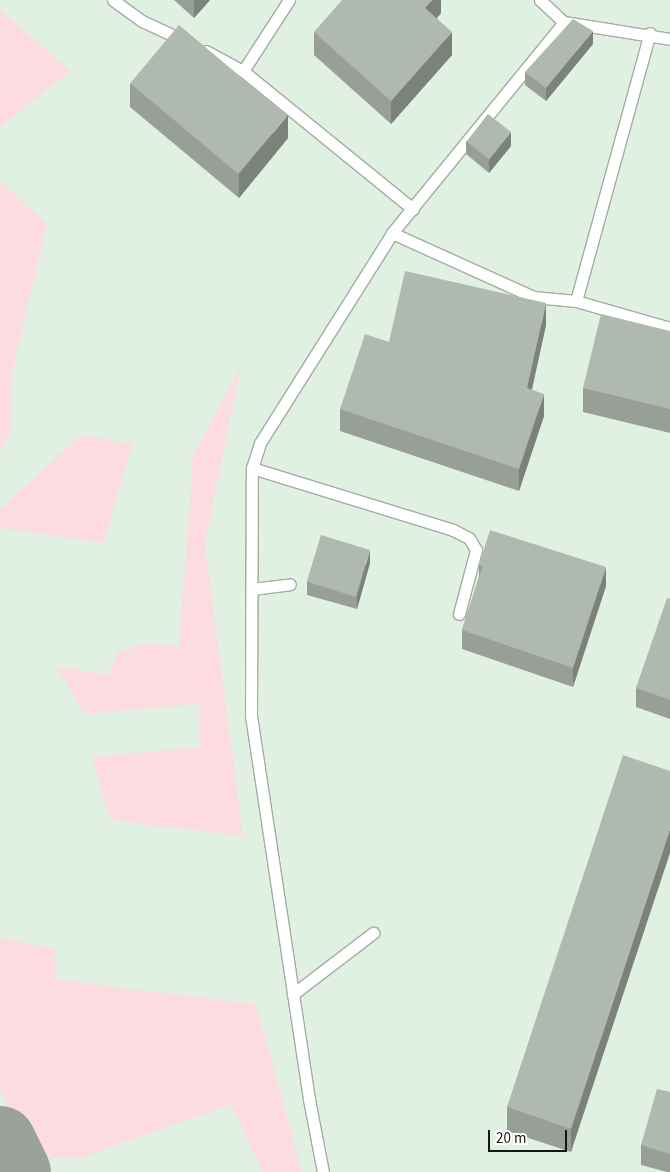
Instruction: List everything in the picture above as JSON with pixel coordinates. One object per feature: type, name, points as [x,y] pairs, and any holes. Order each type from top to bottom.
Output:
[{"type":"lane","points":[[113,0],[142,21],[243,71],[413,209]]},
{"type":"lane","points":[[243,71],[289,0]]},
{"type":"lane","points":[[540,0],[564,22],[650,33],[670,39]]},
{"type":"lane","points":[[323,1172],[293,994],[251,716],[252,468],[260,443],[392,233],[564,22]]},
{"type":"lane","points":[[576,301],[650,33]]},
{"type":"lane","points":[[392,233],[534,297],[576,301],[670,328]]},
{"type":"lane","points":[[252,468],[453,530],[470,538],[476,550],[459,614]]},
{"type":"lane","points":[[252,589],[290,584]]},
{"type":"lane","points":[[293,994],[373,933]]},
{"type":"shaded area","points":[[0,0],[670,0],[670,1172],[0,1172]]},
{"type":"shaded area","points":[[0,9],[70,71],[0,127]]},
{"type":"shaded area","points":[[0,181],[47,224],[12,373],[12,428],[0,452]]},
{"type":"shaded area","points":[[241,366],[205,543],[243,836],[110,820],[91,757],[200,747],[200,704],[84,714],[57,667],[108,675],[118,651],[144,644],[179,645],[192,470],[190,461]]},
{"type":"shaded area","points":[[81,435],[132,444],[104,543],[0,528],[0,509]]},
{"type":"shaded area","points":[[0,938],[55,949],[56,980],[256,1004],[302,1172],[262,1172],[231,1104],[81,1158],[50,1158],[26,1144],[0,1090]]},
{"type":"building","points":[[342,0],[432,0],[425,8],[452,32],[391,101],[314,32]]},
{"type":"building","points":[[573,19],[593,31],[546,88],[525,72]]},
{"type":"building","points":[[179,25],[287,116],[238,174],[130,83]]},
{"type":"building","points":[[488,114],[511,132],[489,159],[466,142]]},
{"type":"building","points":[[405,271],[546,303],[527,388],[544,394],[519,469],[340,409],[365,334],[389,342]]},
{"type":"building","points":[[601,314],[670,331],[670,409],[583,388]]},
{"type":"building","points":[[490,530],[606,567],[573,668],[462,630],[483,566],[479,565]]},
{"type":"building","points":[[321,535],[370,550],[355,597],[307,582]]},
{"type":"building","points":[[667,598],[670,599],[670,700],[636,688]]},
{"type":"building","points":[[623,755],[670,771],[670,829],[571,1129],[507,1107]]},
{"type":"building","points":[[657,1089],[670,1092],[670,1154],[641,1145]]},
{"type":"taxiway","points":[[0,1141],[15,1172]]}]
